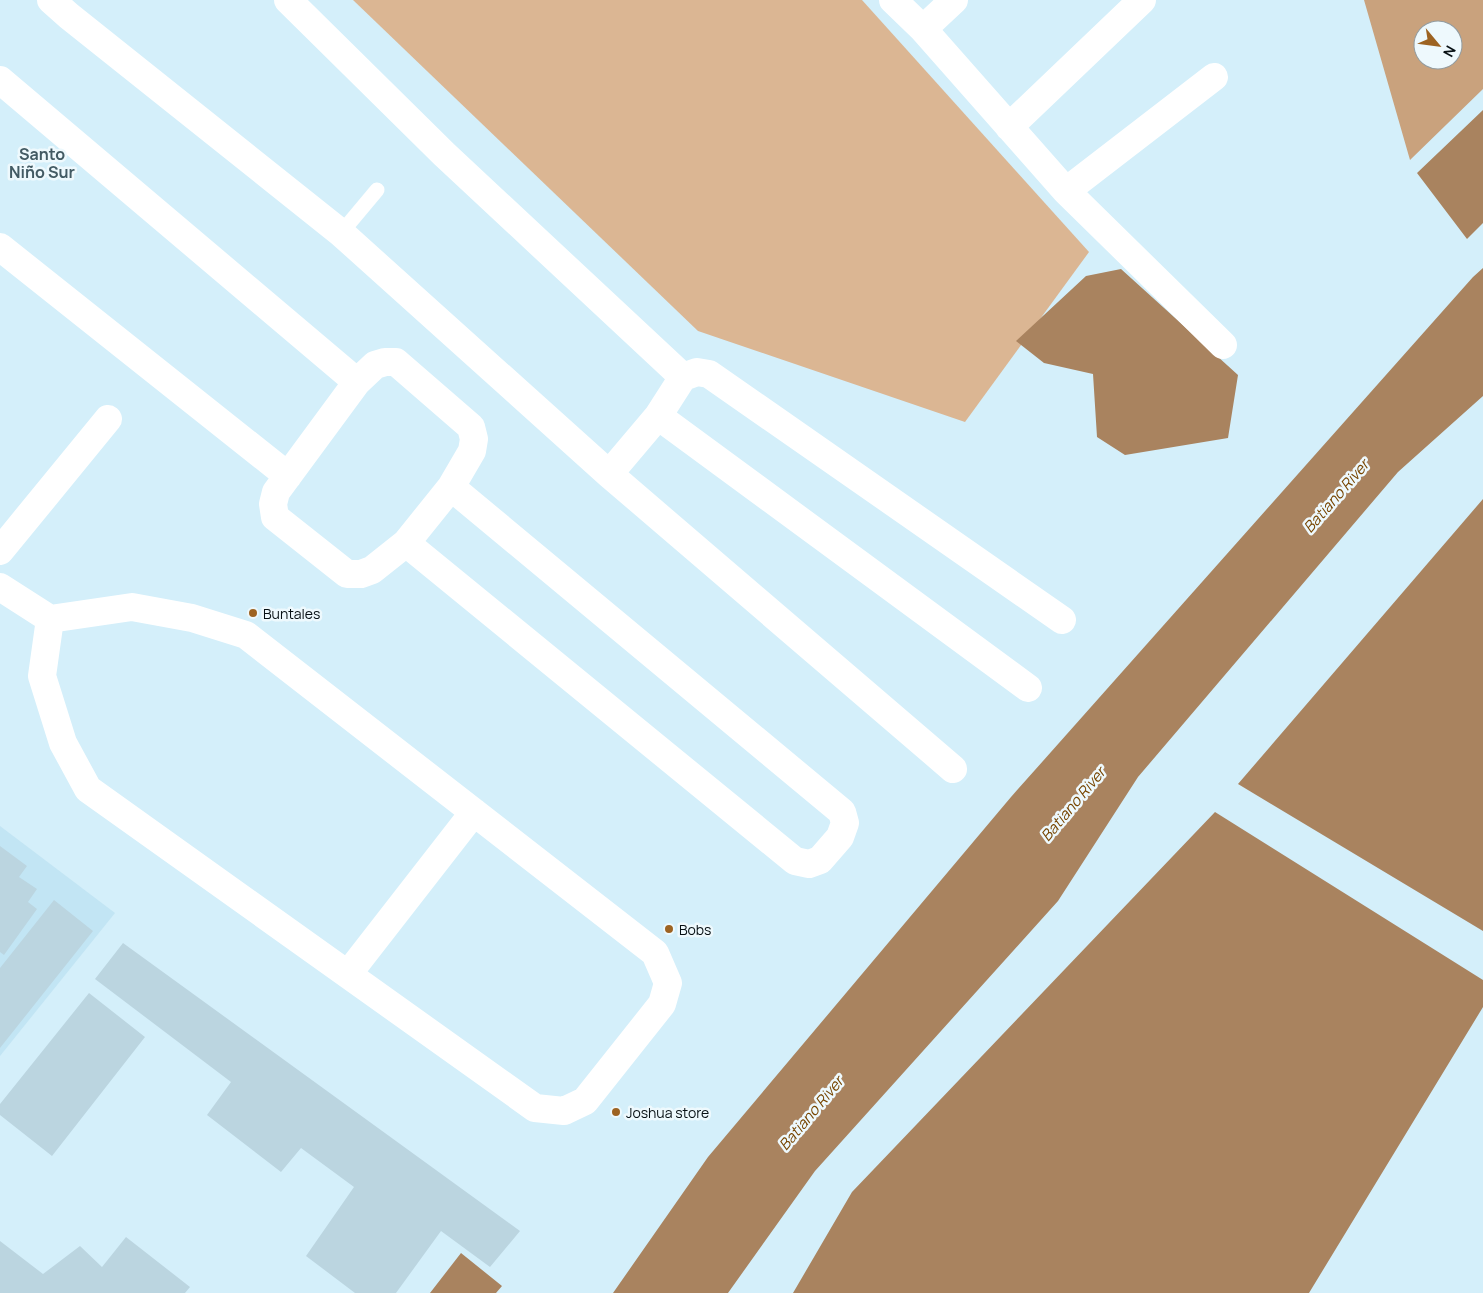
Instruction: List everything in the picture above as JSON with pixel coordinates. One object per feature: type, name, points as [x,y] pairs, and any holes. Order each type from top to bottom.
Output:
[{"type":"street","points":[[288,0],[444,154],[683,377]]},
{"type":"street","points":[[893,0],[923,29],[1066,191],[1222,345]]},
{"type":"street","points":[[923,29],[954,0]]},
{"type":"street","points":[[1009,127],[1142,0]]},
{"type":"street","points":[[67,5],[341,233],[609,474],[953,769]]},
{"type":"street","points":[[1066,191],[1214,77]]},
{"type":"street","points":[[0,80],[357,382]]},
{"type":"street","points":[[0,247],[288,476]]},
{"type":"street","points":[[385,362],[396,362],[470,426],[474,439],[472,451],[451,487],[406,543],[372,570],[361,574],[347,574],[275,517],[273,504],[276,492],[357,382],[375,365],[385,362]]},
{"type":"street","points":[[609,474],[658,416],[683,377],[697,372],[709,374],[1062,620]]},
{"type":"street","points":[[658,416],[1028,688]]},
{"type":"street","points":[[0,551],[108,419]]},
{"type":"street","points":[[406,543],[794,861],[809,864],[820,860],[840,837],[845,823],[842,812],[451,487]]},
{"type":"street","points":[[0,587],[50,619],[132,607],[192,618],[246,635],[655,953],[668,983],[662,1004],[585,1101],[564,1110],[535,1108],[88,789],[63,744],[42,676],[50,619]]},
{"type":"street","points":[[348,974],[474,812]]},
{"type":"lane","points":[[341,233],[377,190]]},
{"type":"shaded area","points":[[353,0],[862,0],[1089,252],[965,422],[698,331]]},
{"type":"shaded area","points":[[1364,0],[1483,0],[1483,89],[1410,160]]},
{"type":"shaded area","points":[[0,826],[115,913],[0,1056]]},
{"type":"water","points":[[1483,110],[1483,223],[1467,239],[1417,173]]},
{"type":"water","name":"Batiano River","points":[[1483,268],[1483,396],[1398,472],[1138,777],[1058,901],[815,1171],[728,1293],[613,1293],[708,1157],[1011,797]]},
{"type":"water","points":[[1121,269],[1238,375],[1228,438],[1125,455],[1097,437],[1093,374],[1044,363],[1016,341],[1086,276]]},
{"type":"water","points":[[1483,499],[1483,931],[1238,784]]},
{"type":"water","points":[[1215,812],[1483,980],[1483,1007],[1309,1293],[793,1293],[852,1192]]},
{"type":"water","points":[[461,1253],[502,1286],[496,1293],[430,1293]]},
{"type":"building","points":[[0,846],[27,866],[19,877],[37,889],[28,902],[37,909],[4,955],[0,952]]},
{"type":"building","points":[[54,900],[93,931],[0,1048],[0,968]]},
{"type":"building","points":[[123,943],[520,1231],[490,1267],[441,1231],[396,1293],[355,1293],[306,1256],[354,1187],[301,1148],[281,1172],[207,1115],[231,1082],[95,979]]},
{"type":"building","points":[[89,993],[145,1037],[52,1156],[0,1115],[0,1104]]},
{"type":"building","points":[[126,1237],[190,1287],[185,1293],[0,1293],[0,1241],[43,1274],[80,1246],[102,1267]]},
{"type":"place","name":"Buntales","points":[[253,613]]},
{"type":"place","name":"Bobs","points":[[669,929]]},
{"type":"place","name":"Joshua store","points":[[616,1112]]},
{"type":"district","name":"Santo Niño Sur","points":[[42,163]]}]
